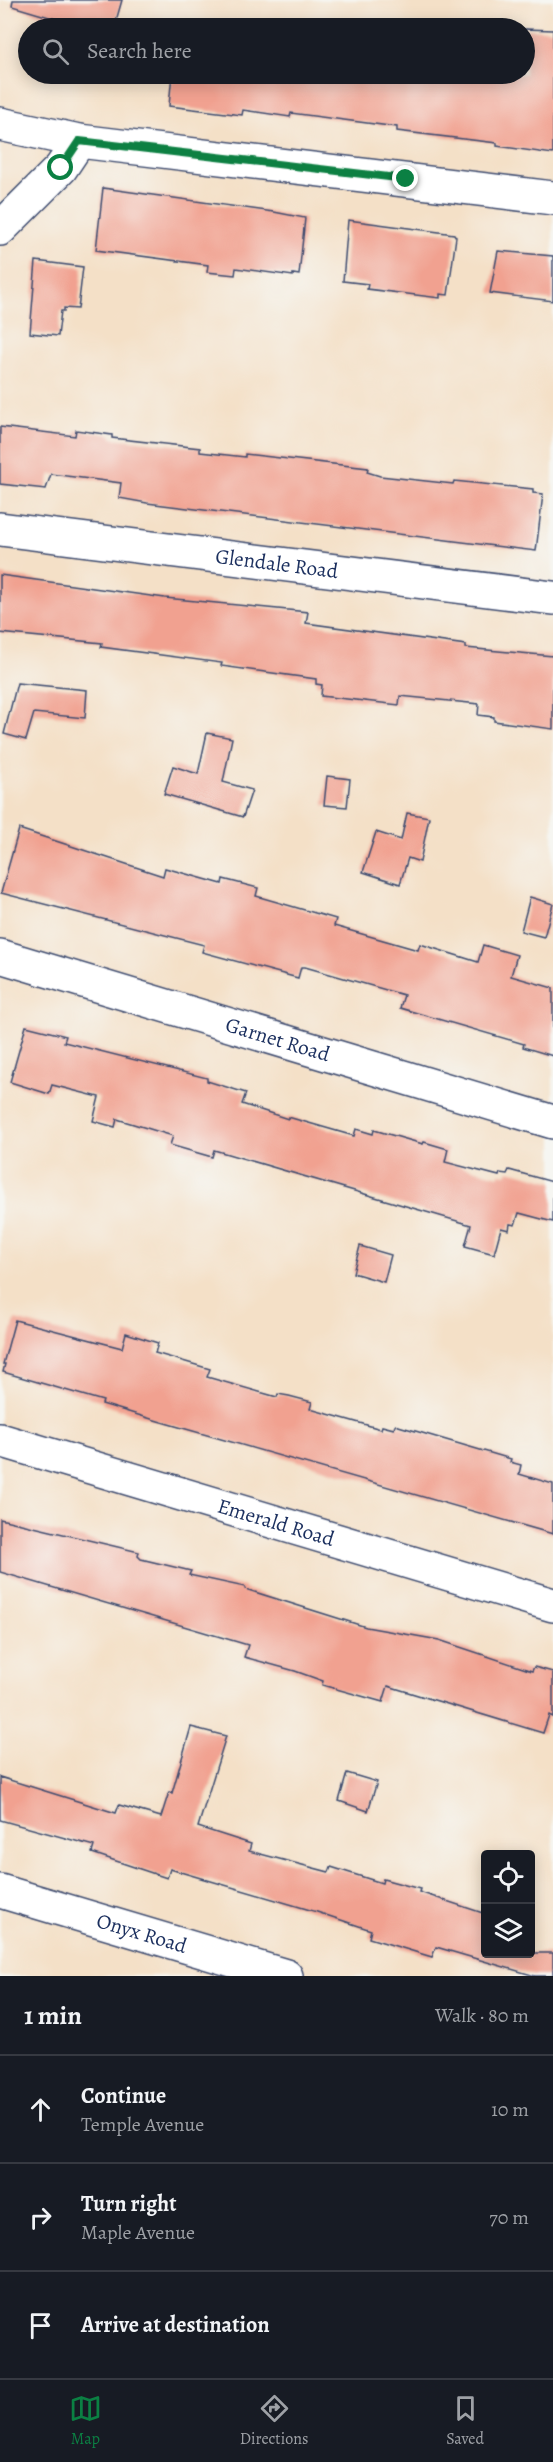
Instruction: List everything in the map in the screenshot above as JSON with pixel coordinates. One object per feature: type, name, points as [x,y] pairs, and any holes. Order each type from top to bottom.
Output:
[{"type":"street","points":[[0,124],[79,141],[553,198]]},
{"type":"street","points":[[0,229],[61,168],[79,141]]},
{"type":"street","name":"Glendale Road","points":[[0,529],[553,598]]},
{"type":"street","name":"Garnet Road","points":[[0,956],[553,1122]]},
{"type":"street","name":"Emerald Road","points":[[0,1440],[553,1605]]},
{"type":"street","name":"Onyx Road","points":[[0,1891],[286,1976]]},
{"type":"building","points":[[13,0],[122,0],[117,18],[52,18],[12,6]]},
{"type":"building","points":[[535,29],[553,30],[553,154],[497,146],[497,143],[397,131],[397,127],[291,113],[290,117],[243,110],[242,115],[169,106],[171,84],[535,84]]},
{"type":"building","points":[[103,188],[305,218],[299,275],[236,268],[235,275],[207,272],[208,265],[96,250]]},
{"type":"building","points":[[348,220],[454,234],[456,237],[448,295],[440,294],[440,298],[367,289],[368,284],[343,281]]},
{"type":"building","points":[[498,251],[553,256],[553,301],[490,293]]},
{"type":"building","points":[[36,261],[83,267],[78,309],[64,308],[64,311],[61,311],[58,336],[30,333]]},
{"type":"building","points":[[0,427],[75,436],[76,430],[112,435],[112,438],[200,448],[200,452],[245,457],[245,454],[368,468],[367,472],[380,476],[533,489],[533,493],[543,494],[536,551],[147,503],[119,498],[121,483],[51,474],[46,489],[0,484]]},
{"type":"building","points":[[0,575],[165,598],[308,612],[306,623],[466,645],[466,648],[553,656],[553,729],[494,721],[494,717],[478,715],[479,704],[400,696],[399,705],[321,696],[322,685],[316,684],[316,679],[221,666],[222,663],[101,647],[102,643],[0,633]]},
{"type":"building","points":[[17,683],[87,690],[85,718],[34,713],[26,740],[4,734]]},
{"type":"building","points":[[207,733],[232,738],[223,782],[252,790],[243,817],[164,794],[173,766],[198,774]]},
{"type":"building","points":[[327,776],[350,779],[347,807],[324,805]]},
{"type":"building","points":[[407,813],[429,817],[420,862],[408,858],[400,884],[363,872],[376,832],[401,840]]},
{"type":"building","points":[[19,829],[163,876],[165,868],[222,884],[223,879],[258,888],[256,896],[336,919],[334,926],[418,950],[420,944],[478,962],[483,945],[517,955],[511,976],[553,988],[553,1056],[523,1047],[524,1044],[400,1008],[404,995],[305,967],[301,967],[298,978],[202,952],[204,945],[1,893]]},
{"type":"building","points":[[530,897],[553,904],[544,937],[521,931]]},
{"type":"building","points":[[26,1026],[66,1036],[64,1042],[207,1078],[207,1081],[246,1093],[242,1104],[288,1119],[288,1117],[354,1136],[356,1129],[373,1134],[374,1130],[448,1149],[445,1162],[499,1176],[500,1173],[507,1174],[509,1170],[553,1182],[553,1222],[519,1213],[515,1225],[510,1224],[509,1230],[501,1228],[494,1254],[465,1246],[471,1225],[214,1150],[212,1157],[170,1145],[173,1136],[117,1119],[115,1127],[93,1121],[99,1097],[52,1085],[49,1094],[10,1082]]},
{"type":"building","points":[[360,1246],[391,1255],[384,1282],[353,1273]]},
{"type":"building","points":[[15,1320],[122,1348],[126,1333],[158,1343],[155,1353],[210,1369],[207,1377],[277,1397],[278,1394],[312,1402],[310,1409],[381,1429],[382,1426],[394,1429],[395,1425],[511,1459],[510,1462],[521,1465],[519,1474],[553,1484],[553,1534],[158,1421],[102,1404],[103,1401],[3,1372]]},
{"type":"building","points":[[0,1519],[139,1552],[138,1556],[141,1559],[191,1571],[189,1575],[245,1587],[245,1589],[366,1627],[439,1640],[532,1671],[534,1667],[553,1672],[553,1717],[549,1715],[543,1733],[388,1686],[383,1702],[322,1685],[323,1681],[244,1657],[248,1645],[0,1572]]},
{"type":"building","points":[[191,1727],[226,1736],[198,1827],[251,1844],[249,1851],[329,1872],[331,1867],[382,1883],[383,1879],[420,1889],[419,1892],[481,1912],[481,1958],[535,1958],[535,1953],[553,1953],[553,1976],[535,1976],[436,1947],[432,1957],[369,1938],[371,1930],[317,1912],[170,1869],[167,1878],[92,1853],[94,1846],[0,1820],[0,1777],[116,1813],[119,1805],[161,1817],[169,1792],[172,1793]]},
{"type":"building","points":[[347,1773],[377,1782],[368,1811],[339,1801]]},
{"type":"route","points":[[61,168],[79,141],[406,179]]}]
